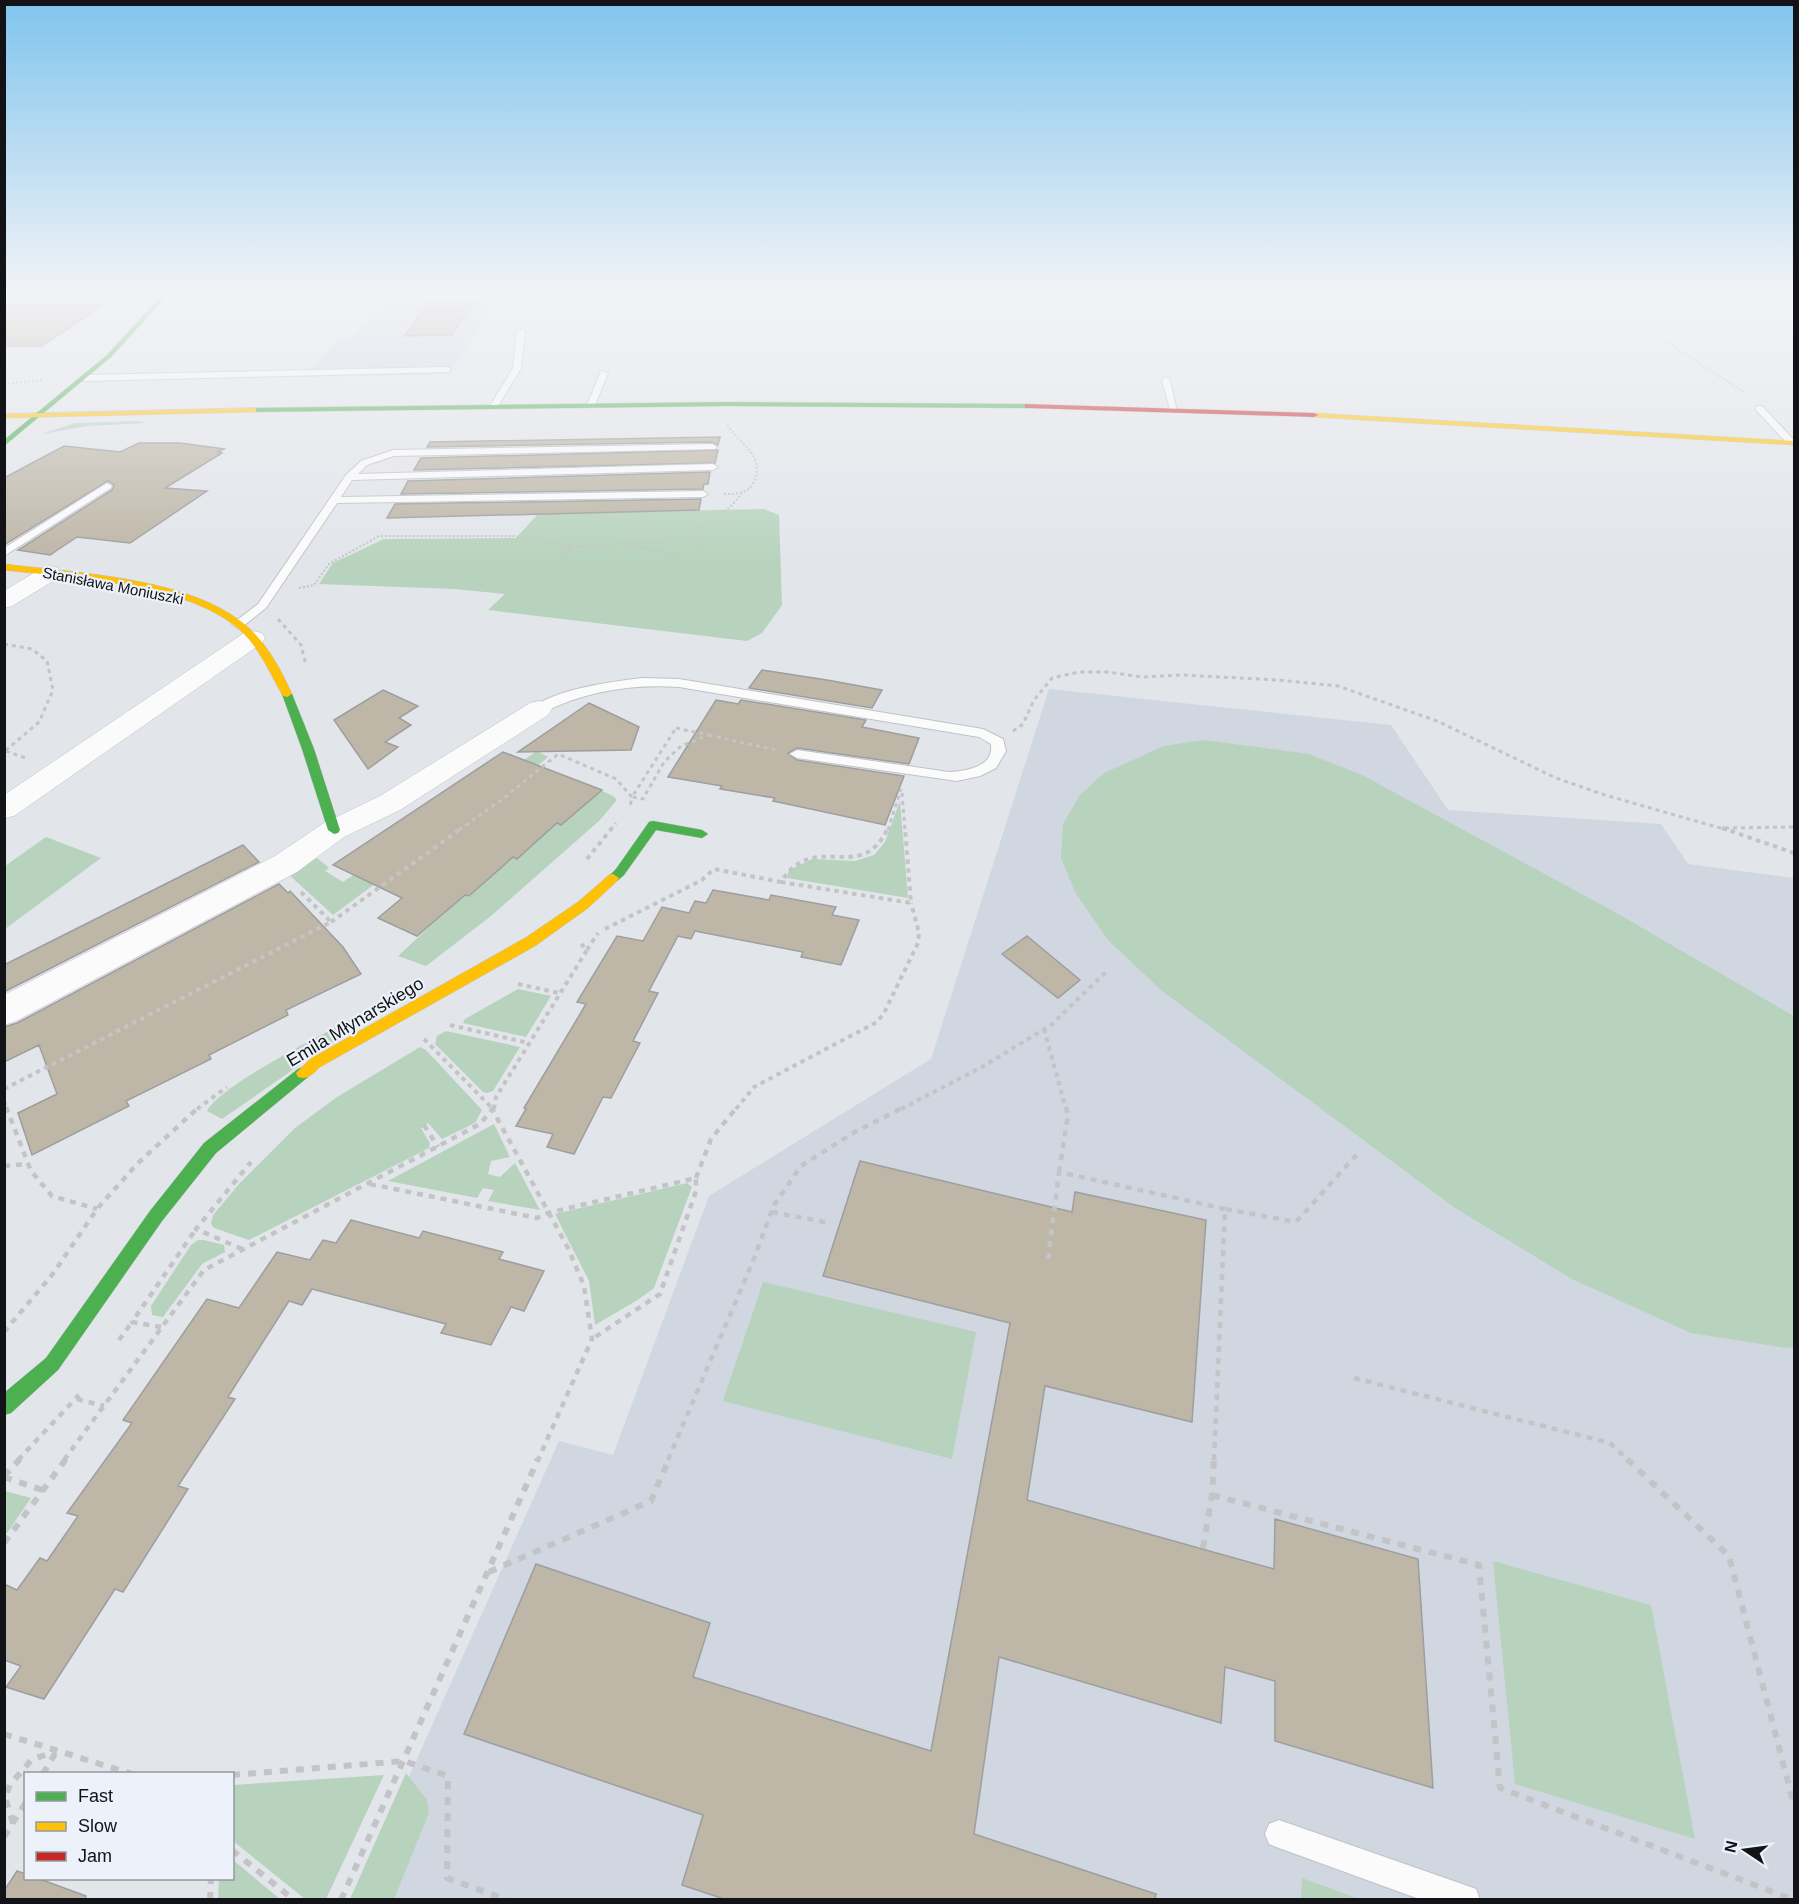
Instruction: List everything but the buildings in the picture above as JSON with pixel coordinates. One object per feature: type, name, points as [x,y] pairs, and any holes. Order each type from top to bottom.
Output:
[{"type":"main road","points":[[4,444],[77,384]]},
{"type":"main road","points":[[4,416],[494,406],[837,404],[1174,410],[1520,425],[1793,442]]},
{"type":"main road","name":"Stanisława Moniuszki","points":[[4,567],[169,593],[201,604],[246,631],[268,658],[298,720],[334,830]]},
{"type":"main road","name":"Emila Młynarskiego","points":[[4,1406],[52,1364],[156,1216],[210,1148],[315,1063],[530,942],[584,905],[620,872],[653,825],[702,834]]},
{"type":"street","points":[[4,601],[50,573]]},
{"type":"street","points":[[4,809],[246,631]]},
{"type":"street","points":[[4,1011],[277,869],[334,830],[390,804],[539,709]]},
{"type":"lane","points":[[494,406],[507,384]]},
{"type":"lane","points":[[591,405],[600,384]]},
{"type":"lane","points":[[1168,384],[1174,410]]},
{"type":"lane","points":[[1760,408],[1793,442]]},
{"type":"lane","points":[[246,631],[349,477],[364,463],[393,453],[712,447]]},
{"type":"lane","points":[[349,477],[713,467]]},
{"type":"lane","points":[[4,553],[35,536],[107,486]]},
{"type":"lane","points":[[333,500],[703,494]]},
{"type":"lane","points":[[539,709],[551,702],[593,690],[625,685],[673,683],[704,686],[983,733],[998,742],[1000,750],[997,757],[983,770],[967,776],[949,777],[797,754]]},
{"type":"lane","points":[[1279,1834],[1465,1899]]},
{"type":"path","points":[[1730,384],[1748,396],[1760,408]]},
{"type":"path","points":[[690,532],[729,508],[742,494],[753,487],[759,470],[757,458],[728,428],[725,420]]},
{"type":"path","points":[[703,494],[742,494]]},
{"type":"path","points":[[675,529],[679,534]]},
{"type":"path","points":[[274,589],[309,588],[314,585],[328,564],[379,536],[514,536],[571,547],[668,542]]},
{"type":"path","points":[[698,543],[705,549]]},
{"type":"path","points":[[618,544],[683,556]]},
{"type":"path","points":[[561,557],[571,547]]},
{"type":"path","points":[[4,644],[32,649],[47,661],[53,690],[39,722],[5,752],[33,762]]},
{"type":"path","points":[[998,742],[1023,724],[1034,700],[1052,678],[1079,672],[1108,672],[1142,677],[1182,675],[1278,680],[1338,686],[1437,721],[1556,778],[1605,795],[1721,828],[1794,853]]},
{"type":"path","points":[[629,813],[632,797],[676,728],[797,754]]},
{"type":"path","points":[[4,1089],[209,982],[331,922],[504,798],[558,754],[616,779],[632,797],[644,799],[664,762],[681,746],[708,735]]},
{"type":"path","points":[[592,1339],[660,1294],[696,1191],[696,1178],[711,1139],[754,1087],[877,1022],[884,1013],[918,943],[919,933],[911,903],[902,789],[884,767]]},
{"type":"path","points":[[781,882],[788,870],[798,862],[812,857],[866,856],[885,836],[902,789]]},
{"type":"path","points":[[578,867],[621,819]]},
{"type":"path","points":[[1721,828],[1794,827]]},
{"type":"path","points":[[277,869],[331,922]]},
{"type":"path","points":[[4,1542],[204,1270],[480,1124],[494,1110],[496,1097],[586,950],[600,932],[702,880],[714,869],[911,903]]},
{"type":"path","points":[[557,922],[586,950]]},
{"type":"path","points":[[489,1572],[651,1501],[772,1212],[801,1166],[853,1133],[982,1067],[1044,1029],[1107,971]]},
{"type":"path","points":[[516,984],[559,993]]},
{"type":"path","points":[[341,1899],[592,1339],[584,1286],[568,1248],[494,1110],[425,1039],[406,1010]]},
{"type":"path","points":[[457,1018],[447,1024],[529,1043]]},
{"type":"path","points":[[1044,1029],[1068,1115],[1048,1258]]},
{"type":"path","points":[[415,1045],[432,1034]]},
{"type":"path","points":[[4,1332],[52,1275],[97,1209],[137,1164],[182,1121],[235,1081]]},
{"type":"path","points":[[4,1101],[31,1172],[52,1196],[97,1209]]},
{"type":"path","points":[[424,1125],[438,1147]]},
{"type":"path","points":[[1059,1172],[1225,1209],[1296,1222],[1359,1152]]},
{"type":"path","points":[[161,1327],[132,1322],[196,1229],[256,1156]]},
{"type":"path","points":[[4,1166],[28,1164]]},
{"type":"path","points":[[370,1184],[537,1218],[548,1213],[696,1178]]},
{"type":"path","points":[[1203,1548],[1212,1495],[1225,1209]]},
{"type":"path","points":[[772,1212],[830,1223]]},
{"type":"path","points":[[196,1229],[243,1249]]},
{"type":"path","points":[[1354,1378],[1610,1443],[1729,1556],[1794,1805]]},
{"type":"path","points":[[77,1399],[104,1406]]},
{"type":"path","points":[[4,1478],[42,1490]]},
{"type":"path","points":[[1212,1495],[1479,1565],[1500,1788],[1794,1899]]},
{"type":"path","points":[[4,1734],[129,1772]]},
{"type":"path","points":[[44,1772],[57,1751]]},
{"type":"path","points":[[13,1823],[5,1795],[10,1785],[33,1759],[57,1751]]},
{"type":"path","points":[[234,1775],[404,1761],[448,1776],[447,1878],[507,1899]]},
{"type":"path","points":[[4,1836],[24,1805]]},
{"type":"path","points":[[234,1852],[294,1899]]},
{"type":"path","points":[[210,1899],[211,1880]]},
{"type":"shaded area","points":[[1049,689],[1391,725],[1448,810],[1661,824],[1688,864],[1794,878],[1794,1899],[354,1900],[559,1441],[613,1455],[709,1196],[931,1059]]},
{"type":"green space","points":[[141,421],[146,423],[87,426],[42,434],[75,423]]},
{"type":"green space","points":[[764,509],[779,515],[782,605],[762,633],[747,641],[488,610],[505,594],[454,589],[319,584],[333,563],[384,539],[516,538],[538,514]]},
{"type":"green space","points":[[1203,740],[1309,754],[1362,775],[1613,911],[1794,1016],[1794,1347],[1786,1348],[1691,1333],[1572,1279],[1455,1208],[1162,991],[1108,940],[1076,894],[1061,858],[1063,824],[1080,795],[1104,773],[1164,746]]},
{"type":"green space","points":[[537,751],[548,757],[506,793],[442,834],[333,915],[287,873],[317,858],[329,868],[325,871],[343,882]]},
{"type":"green space","points":[[600,790],[617,800],[599,821],[491,916],[426,966],[398,956],[464,895],[469,897],[513,857],[518,859],[558,823],[563,824]]},
{"type":"green space","points":[[900,801],[908,898],[787,878],[789,870],[812,859],[855,861],[874,855],[885,842]]},
{"type":"green space","points":[[46,837],[101,858],[5,929],[5,866]]},
{"type":"green space","points":[[518,989],[551,996],[526,1037],[463,1023],[465,1019]]},
{"type":"green space","points":[[382,1003],[379,1010],[222,1119],[207,1111],[217,1099],[260,1069]]},
{"type":"green space","points":[[446,1031],[520,1047],[493,1091],[483,1092],[435,1044],[437,1036]]},
{"type":"green space","points":[[420,1047],[426,1050],[482,1110],[475,1123],[442,1139],[428,1123],[421,1128],[430,1143],[429,1148],[249,1240],[214,1228],[211,1224],[213,1215],[239,1184],[295,1128],[337,1097]]},
{"type":"green space","points":[[494,1124],[510,1157],[491,1161],[488,1174],[500,1177],[515,1163],[540,1210],[488,1201],[494,1190],[483,1188],[477,1198],[388,1181]]},
{"type":"green space","points":[[687,1183],[692,1187],[654,1288],[595,1325],[589,1281],[555,1214]]},
{"type":"green space","points":[[198,1240],[224,1245],[225,1252],[202,1264],[163,1317],[152,1315],[151,1306],[191,1245]]},
{"type":"green space","points":[[763,1282],[976,1332],[952,1459],[723,1401]]},
{"type":"green space","points":[[4,1491],[31,1498],[5,1536]]},
{"type":"green space","points":[[1493,1561],[1651,1605],[1695,1839],[1515,1784]]},
{"type":"green space","points":[[406,1773],[427,1800],[429,1813],[394,1899],[350,1899]]},
{"type":"green space","points":[[384,1775],[326,1899],[305,1899],[234,1842],[234,1785]]},
{"type":"green space","points":[[234,1861],[280,1899],[218,1899],[219,1880],[234,1880]]},
{"type":"green space","points":[[1302,1878],[1359,1899],[1301,1899]]},
{"type":"traffic: fast","points":[[4,444],[76,384]]},
{"type":"traffic: fast","points":[[253,410],[726,404],[1028,406]]},
{"type":"traffic: fast","points":[[287,694],[308,749],[334,830]]},
{"type":"traffic: fast","points":[[613,878],[620,872],[653,825],[702,834]]},
{"type":"traffic: fast","points":[[4,1406],[52,1364],[156,1216],[210,1148],[303,1073]]},
{"type":"traffic: slow","points":[[4,416],[253,410]]},
{"type":"traffic: slow","points":[[1314,415],[1794,443]]},
{"type":"traffic: slow","points":[[4,567],[94,578],[157,589],[214,609],[238,623],[260,646],[287,694]]},
{"type":"traffic: slow","points":[[303,1073],[315,1063],[530,942],[583,905],[613,878]]},
{"type":"traffic: jam","points":[[1028,406],[1314,415]]}]
